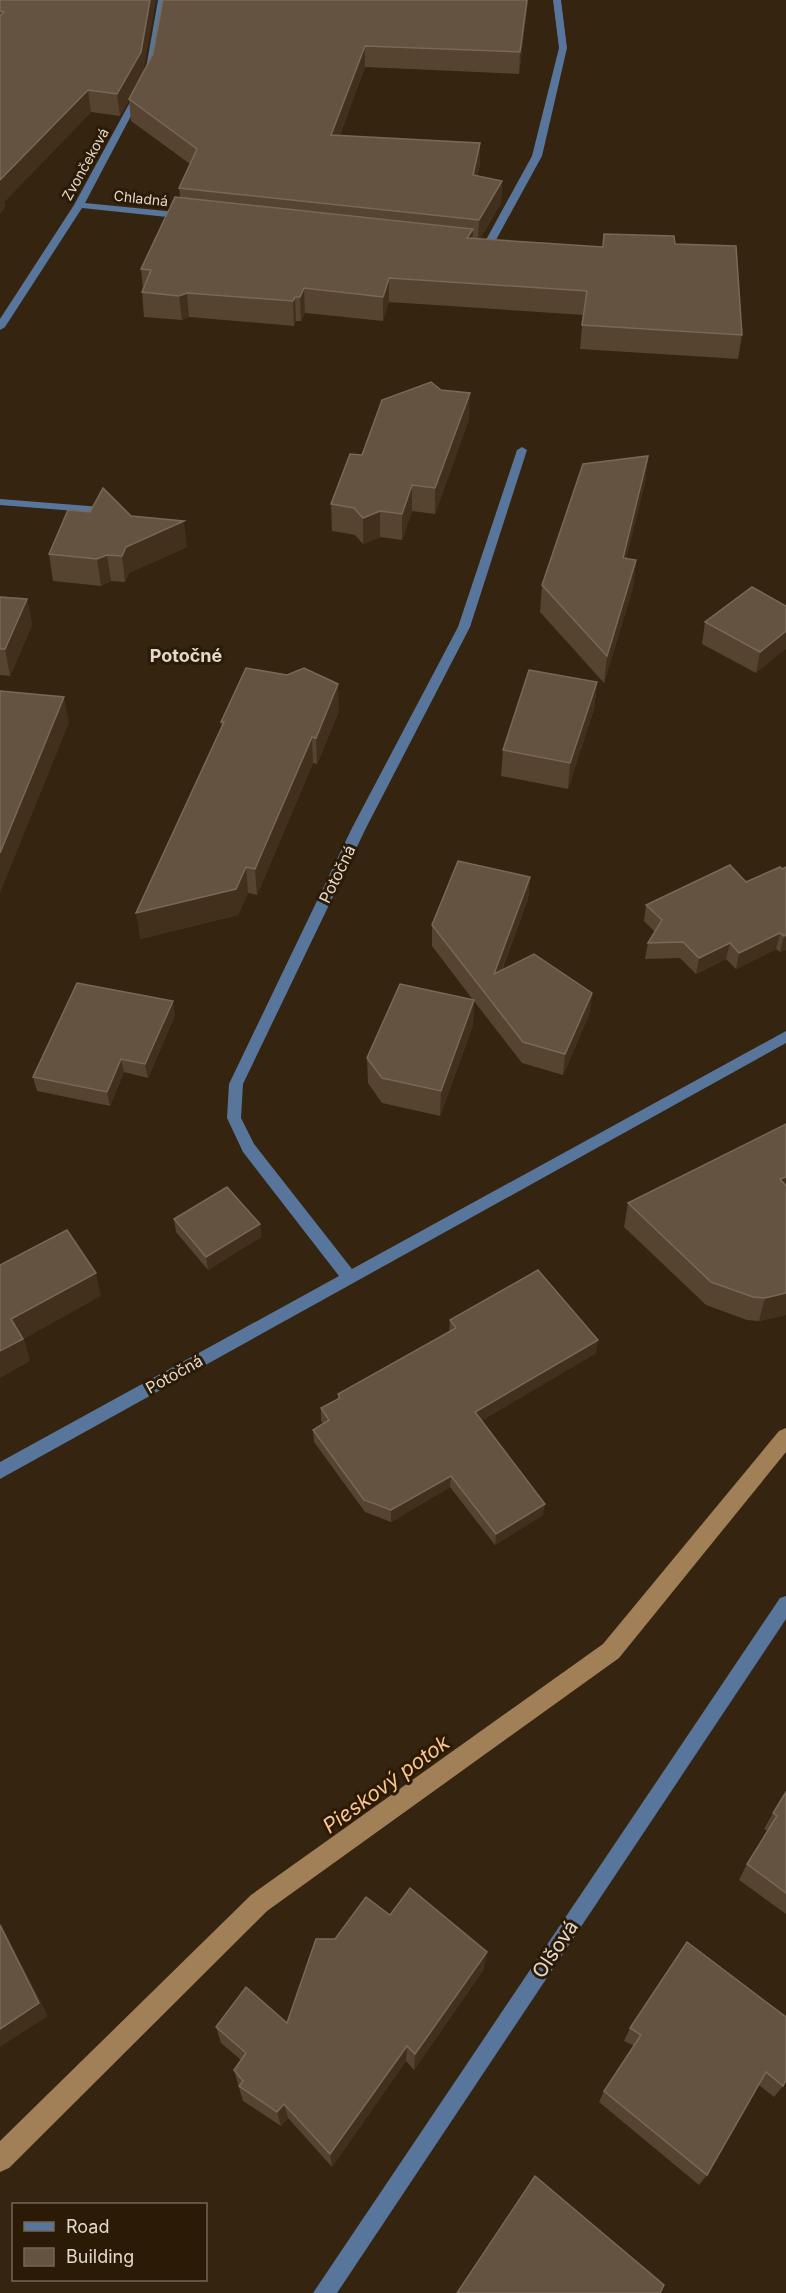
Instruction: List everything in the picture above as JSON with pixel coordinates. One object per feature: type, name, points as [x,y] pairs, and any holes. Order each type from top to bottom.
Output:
[{"type":"street","name":"Zvončeková","points":[[0,327],[79,205],[149,75],[162,0]]},
{"type":"street","points":[[486,249],[537,156],[563,48],[557,0]]},
{"type":"street","name":"Chladná","points":[[79,205],[196,218]]},
{"type":"street","points":[[475,248],[498,250]]},
{"type":"street","name":"Potočná","points":[[349,1277],[248,1148],[234,1118],[236,1084],[359,828],[464,627],[522,450]]},
{"type":"street","points":[[0,502],[101,510]]},
{"type":"street","name":"Potočná","points":[[0,1471],[786,1036]]},
{"type":"street","name":"Olšová","points":[[324,2293],[786,1604]]},
{"type":"building","points":[[0,0],[150,0],[141,52],[117,94],[88,90],[0,180],[0,16],[4,12],[0,11]]},
{"type":"building","points":[[163,0],[527,0],[520,52],[365,46],[331,135],[480,143],[473,175],[502,181],[479,220],[179,188],[197,149],[129,99],[153,54]]},
{"type":"building","points":[[175,197],[473,229],[467,238],[603,247],[604,234],[674,236],[675,244],[736,246],[742,335],[582,325],[587,291],[389,278],[383,297],[304,288],[300,297],[295,297],[293,301],[142,292],[151,270],[141,269]]},
{"type":"building","points":[[431,382],[441,390],[470,393],[435,488],[412,485],[402,514],[380,511],[363,518],[354,508],[331,504],[350,454],[362,455],[382,400]]},
{"type":"building","points":[[648,456],[623,558],[636,560],[607,656],[542,585],[583,464]]},
{"type":"building","points":[[103,488],[131,516],[184,521],[126,547],[122,556],[107,555],[97,559],[49,554],[68,510],[90,512]]},
{"type":"building","points":[[752,587],[786,606],[786,631],[760,652],[705,622]]},
{"type":"building","points":[[0,597],[27,599],[5,649],[0,649]]},
{"type":"building","points":[[246,668],[287,675],[304,668],[338,684],[316,738],[312,737],[255,869],[246,867],[236,889],[136,913],[224,722],[221,722]]},
{"type":"building","points":[[529,670],[597,682],[570,763],[503,750]]},
{"type":"building","points":[[0,691],[64,697],[0,853]]},
{"type":"building","points":[[458,861],[530,877],[494,974],[534,954],[592,993],[565,1054],[523,1042],[432,925]]},
{"type":"building","points":[[730,865],[746,882],[780,867],[782,869],[786,867],[786,935],[780,933],[739,953],[730,943],[699,958],[683,942],[648,943],[662,920],[646,905]]},
{"type":"building","points":[[77,983],[173,1001],[145,1064],[121,1059],[107,1092],[33,1077]]},
{"type":"building","points":[[400,984],[474,1000],[441,1091],[382,1078],[367,1058]]},
{"type":"building","points":[[786,1124],[786,1177],[780,1179],[786,1186],[786,1293],[765,1298],[753,1297],[711,1282],[628,1203]]},
{"type":"building","points":[[227,1187],[260,1224],[206,1257],[174,1219]]},
{"type":"building","points":[[67,1230],[96,1273],[11,1319],[23,1339],[0,1351],[0,1265]]},
{"type":"building","points":[[538,1270],[598,1340],[475,1412],[545,1504],[496,1534],[451,1476],[391,1510],[364,1500],[313,1430],[329,1420],[321,1408],[340,1398],[338,1394],[456,1328],[450,1320]]},
{"type":"building","points":[[786,1792],[786,1893],[747,1864],[777,1816],[773,1813]]},
{"type":"building","points":[[410,1888],[487,1952],[415,2054],[407,2046],[330,2154],[284,2104],[277,2112],[239,2086],[243,2081],[234,2070],[246,2053],[216,2027],[246,1987],[287,2023],[316,1939],[335,1939],[366,1897],[390,1915]]},
{"type":"building","points":[[0,1925],[39,2003],[0,2029]]},
{"type":"building","points":[[687,1942],[786,2017],[786,2080],[783,2086],[766,2072],[707,2175],[604,2091],[641,2035],[630,2028]]},
{"type":"building","points":[[535,2176],[664,2285],[660,2293],[457,2293]]},
{"type":"waterway","name":"Pieskový potok","points":[[0,2159],[259,1903],[611,1651],[786,1437]]},
{"type":"district","name":"Potočné","points":[[186,655]]}]
